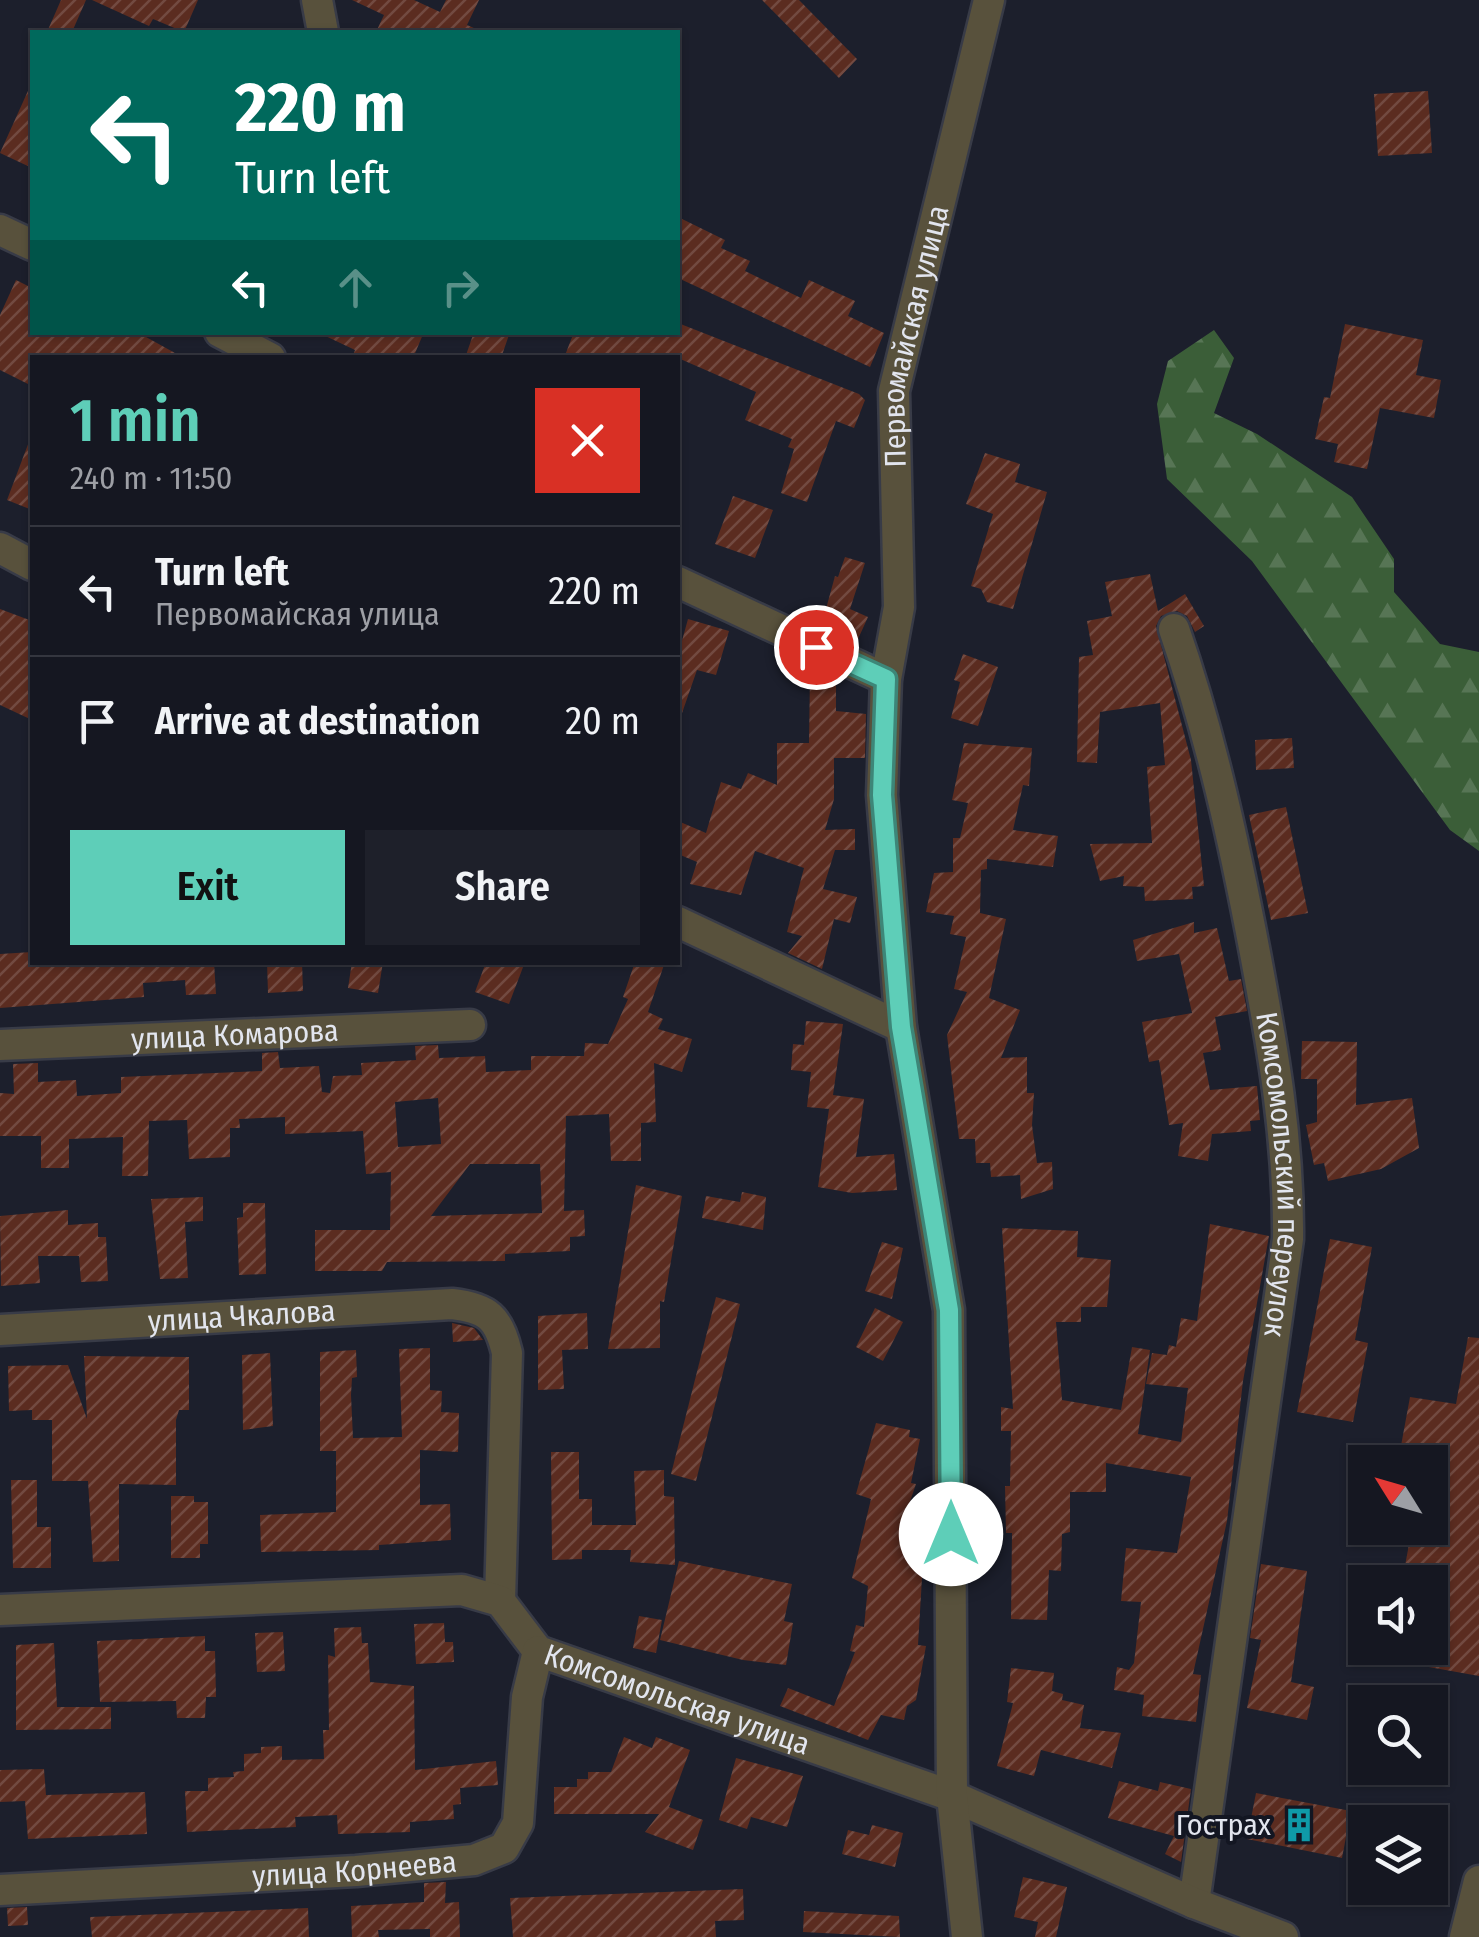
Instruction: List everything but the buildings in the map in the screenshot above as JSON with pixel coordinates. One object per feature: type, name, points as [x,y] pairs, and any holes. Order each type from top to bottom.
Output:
[{"type":"street","points":[[317,0],[323,30]]},
{"type":"street","name":"Первомайская улица","points":[[967,1937],[952,1796],[949,1310],[901,1027],[882,795],[886,679],[898,606],[894,391],[990,0]]},
{"type":"street","points":[[0,230],[30,244]]},
{"type":"street","points":[[226,335],[264,355]]},
{"type":"street","points":[[0,548],[30,564]]},
{"type":"street","points":[[680,583],[886,679]]},
{"type":"street","name":"Комсомольский переулок","points":[[1174,629],[1227,801],[1279,1070],[1288,1184],[1288,1238],[1194,1904]]},
{"type":"street","points":[[680,923],[901,1027]]},
{"type":"street","name":"улица Комарова","points":[[0,1045],[470,1025]]},
{"type":"street","name":"улица Чкалова","points":[[0,1330],[452,1304],[482,1308],[501,1326],[507,1354],[506,1508],[500,1602]]},
{"type":"street","points":[[0,1610],[409,1590],[462,1590],[500,1602]]},
{"type":"street","name":"Комсомольская улица","points":[[500,1602],[538,1651],[952,1796],[1194,1904],[1283,1937]]},
{"type":"street","name":"улица Корнеева","points":[[0,1890],[356,1871],[474,1860],[504,1848],[518,1823],[528,1696],[538,1651]]},
{"type":"street","points":[[1466,1937],[1479,1881]]},
{"type":"green space","points":[[1214,330],[1234,358],[1214,413],[1257,434],[1352,497],[1394,559],[1394,592],[1440,644],[1479,652],[1479,851],[1450,830],[1252,561],[1167,479],[1157,404],[1168,361]]},
{"type":"place","name":"Гострах","points":[[1299,1825]]},
{"type":"route","points":[[816,647],[886,679],[882,795],[901,1027],[949,1310],[951,1534]]}]
